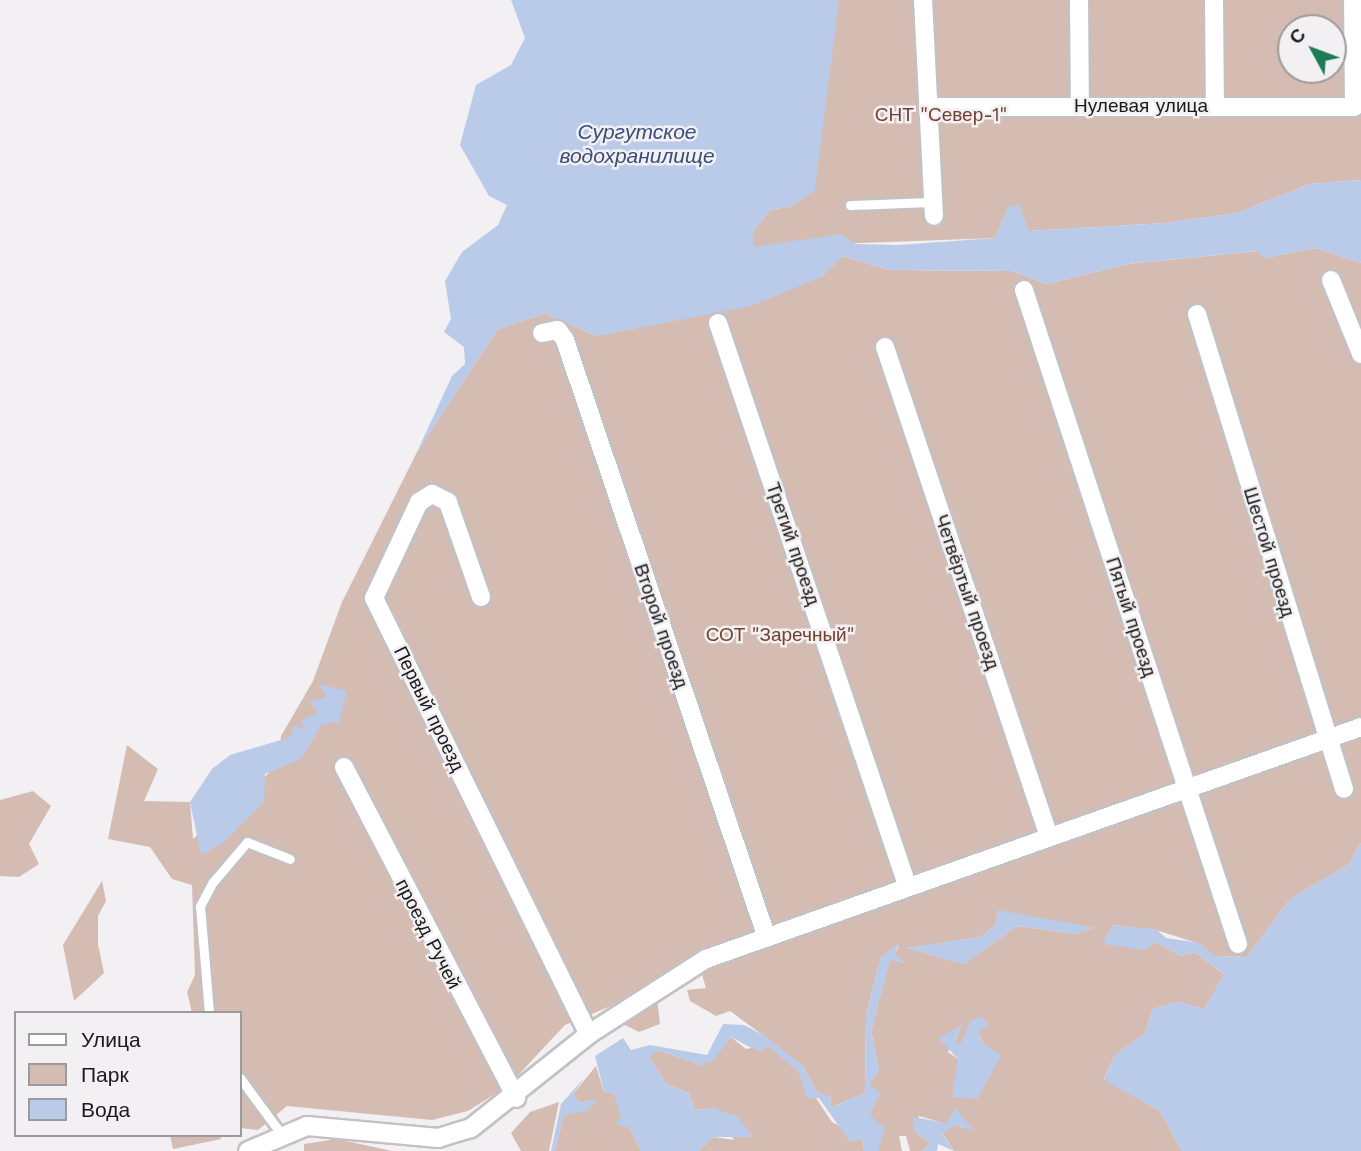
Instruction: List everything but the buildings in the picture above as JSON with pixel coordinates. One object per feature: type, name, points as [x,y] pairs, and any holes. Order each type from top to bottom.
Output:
[{"type":"street","points":[[923,0],[933,209]]},
{"type":"street","points":[[1079,0],[1080,105]]},
{"type":"street","points":[[1214,0],[1214,106]]},
{"type":"street","name":"Нулевая улица","points":[[929,107],[1354,107],[1353,0]]},
{"type":"street","points":[[1331,280],[1361,354]]},
{"type":"street","name":"Пятый проезд","points":[[1024,289],[1238,944]]},
{"type":"street","name":"Шестой проезд","points":[[1197,314],[1343,789]]},
{"type":"street","name":"Третий проезд","points":[[718,323],[907,885]]},
{"type":"street","name":"Второй проезд","points":[[542,333],[558,330],[565,340],[767,938]]},
{"type":"street","name":"Четвёртый проезд","points":[[885,347],[1049,837]]},
{"type":"street","name":"Первый проезд","points":[[481,597],[448,502],[432,495],[419,502],[374,598],[589,1034]]},
{"type":"street","points":[[248,1151],[282,1135],[335,1125],[438,1138],[471,1128],[516,1098],[589,1034],[671,977],[907,885],[1361,727]]},
{"type":"street","name":"проезд Ручей","points":[[344,767],[516,1098]]},
{"type":"lane","points":[[850,205],[933,209]]},
{"type":"lane","points":[[209,1011],[200,905],[213,881],[247,842],[290,859]]},
{"type":"lane","points":[[242,1081],[282,1135]]},
{"type":"green space","name":"СНТ \"Север-1\"","points":[[839,0],[1361,0],[1361,180],[1310,184],[1237,213],[1166,223],[1028,231],[1019,205],[1008,208],[995,238],[752,247],[753,231],[770,210],[792,206]]},
{"type":"green space","name":"СОТ \"Заречный\"","points":[[1316,248],[1361,263],[1361,843],[1348,865],[1290,899],[1247,957],[1214,956],[1200,944],[1156,930],[1113,925],[1107,935],[1104,944],[1156,942],[1181,956],[1195,952],[1225,975],[1204,1009],[1179,1002],[1153,1009],[1145,1033],[1115,1055],[1104,1079],[1160,1111],[1182,1151],[954,1151],[942,1133],[955,1124],[963,1128],[956,1108],[947,1124],[919,1116],[913,1130],[931,1144],[922,1151],[910,1151],[906,1136],[899,1136],[902,1151],[878,1151],[870,1115],[868,1084],[879,1070],[871,1031],[890,959],[904,963],[895,954],[899,945],[881,957],[866,1015],[865,1093],[830,1108],[831,1098],[817,1092],[803,1066],[764,1036],[730,1011],[716,1016],[690,1001],[687,990],[706,988],[696,954],[611,1006],[565,1025],[509,1085],[468,1111],[432,1120],[287,1106],[258,1130],[242,1128],[242,1011],[192,1011],[187,992],[195,975],[192,885],[172,879],[150,847],[108,839],[127,745],[158,769],[144,801],[190,802],[193,839],[278,765],[281,736],[313,681],[342,602],[417,452],[497,330],[545,313],[596,336],[692,317],[821,277],[843,256],[889,270],[1013,271],[1046,284],[1128,264],[1258,251],[1265,258]],"holes":[[[998,911],[1094,928],[1075,934],[1017,926],[964,964],[907,948],[981,937],[996,925]],[[961,1026],[955,1042],[960,1046],[972,1027],[978,1030],[991,1073],[969,1094],[952,1097],[960,1076],[958,1059],[948,1052]]]},
{"type":"green space","points":[[33,791],[51,806],[29,844],[39,864],[19,877],[0,876],[0,800]]},
{"type":"green space","points":[[102,881],[106,901],[98,916],[98,944],[104,973],[74,1001],[63,945]]},
{"type":"green space","points":[[657,999],[660,1024],[639,1032],[623,1024]]},
{"type":"green space","points":[[731,1037],[746,1049],[767,1045],[798,1071],[832,1122],[863,1139],[864,1151],[698,1151],[714,1137],[734,1140],[713,1108],[695,1110],[689,1093],[666,1084],[648,1056],[659,1050],[700,1065]]},
{"type":"green space","points":[[596,1066],[604,1092],[614,1094],[641,1151],[555,1151],[564,1115],[593,1100],[579,1103],[573,1094]]},
{"type":"green space","points":[[559,1102],[549,1151],[521,1151],[511,1133],[530,1112]]},
{"type":"green space","points":[[170,1137],[221,1139],[173,1149]]},
{"type":"green space","points":[[337,1139],[392,1151],[304,1151],[304,1144]]},
{"type":"water","name":"Сургутское водохранилище","points":[[511,0],[839,0],[815,190],[792,206],[770,210],[753,231],[753,247],[841,234],[855,244],[898,245],[995,238],[1008,207],[1020,205],[1028,231],[1166,223],[1237,213],[1310,184],[1361,180],[1361,263],[1316,248],[1265,258],[1257,251],[1128,264],[1046,284],[1013,271],[889,270],[843,256],[821,277],[751,306],[596,336],[545,313],[497,330],[417,452],[452,376],[465,364],[464,347],[444,332],[451,319],[445,281],[462,252],[498,225],[507,205],[489,196],[460,145],[476,85],[511,65],[525,38]]},
{"type":"water","points":[[319,684],[347,691],[339,722],[322,724],[302,758],[265,774],[264,801],[223,843],[201,855],[190,802],[212,769],[230,755],[291,737],[293,726],[305,728],[301,721],[318,712],[309,702],[326,697]]},
{"type":"water","points":[[1361,843],[1361,1151],[1182,1151],[1160,1111],[1104,1080],[1115,1055],[1145,1033],[1153,1009],[1179,1002],[1204,1009],[1224,974],[1195,952],[1181,956],[1156,942],[1145,950],[1103,944],[1107,935],[1113,925],[1157,930],[1166,938],[1200,943],[1214,956],[1247,957],[1290,899],[1348,865]]},
{"type":"water","points":[[998,910],[1095,928],[1075,934],[1017,926],[964,964],[906,948],[981,937],[996,925]]},
{"type":"water","points":[[899,943],[895,954],[905,963],[890,960],[871,1031],[879,1070],[869,1084],[880,1093],[870,1115],[885,1129],[878,1151],[864,1151],[863,1139],[850,1142],[819,1098],[807,1098],[798,1071],[767,1046],[759,1052],[731,1037],[712,1062],[700,1065],[659,1050],[649,1057],[666,1084],[689,1093],[695,1110],[713,1108],[738,1117],[753,1137],[714,1137],[698,1151],[641,1151],[630,1128],[616,1124],[621,1116],[614,1094],[604,1092],[595,1056],[623,1038],[631,1050],[650,1045],[707,1055],[723,1024],[744,1025],[765,1036],[803,1066],[817,1092],[831,1097],[830,1108],[865,1093],[866,1015],[881,957]]},
{"type":"water","points":[[982,1017],[989,1026],[978,1030],[981,1041],[1001,1056],[977,1099],[952,1097],[958,1059],[938,1038],[962,1025],[955,1041],[960,1045],[971,1020]]},
{"type":"water","points":[[584,1078],[573,1094],[579,1103],[597,1099],[587,1111],[564,1115],[555,1151],[551,1151],[561,1104]]},
{"type":"water","points":[[955,1107],[974,1131],[955,1125],[942,1134],[954,1151],[938,1144],[937,1151],[922,1151],[931,1144],[913,1130],[913,1117],[947,1123]]}]
